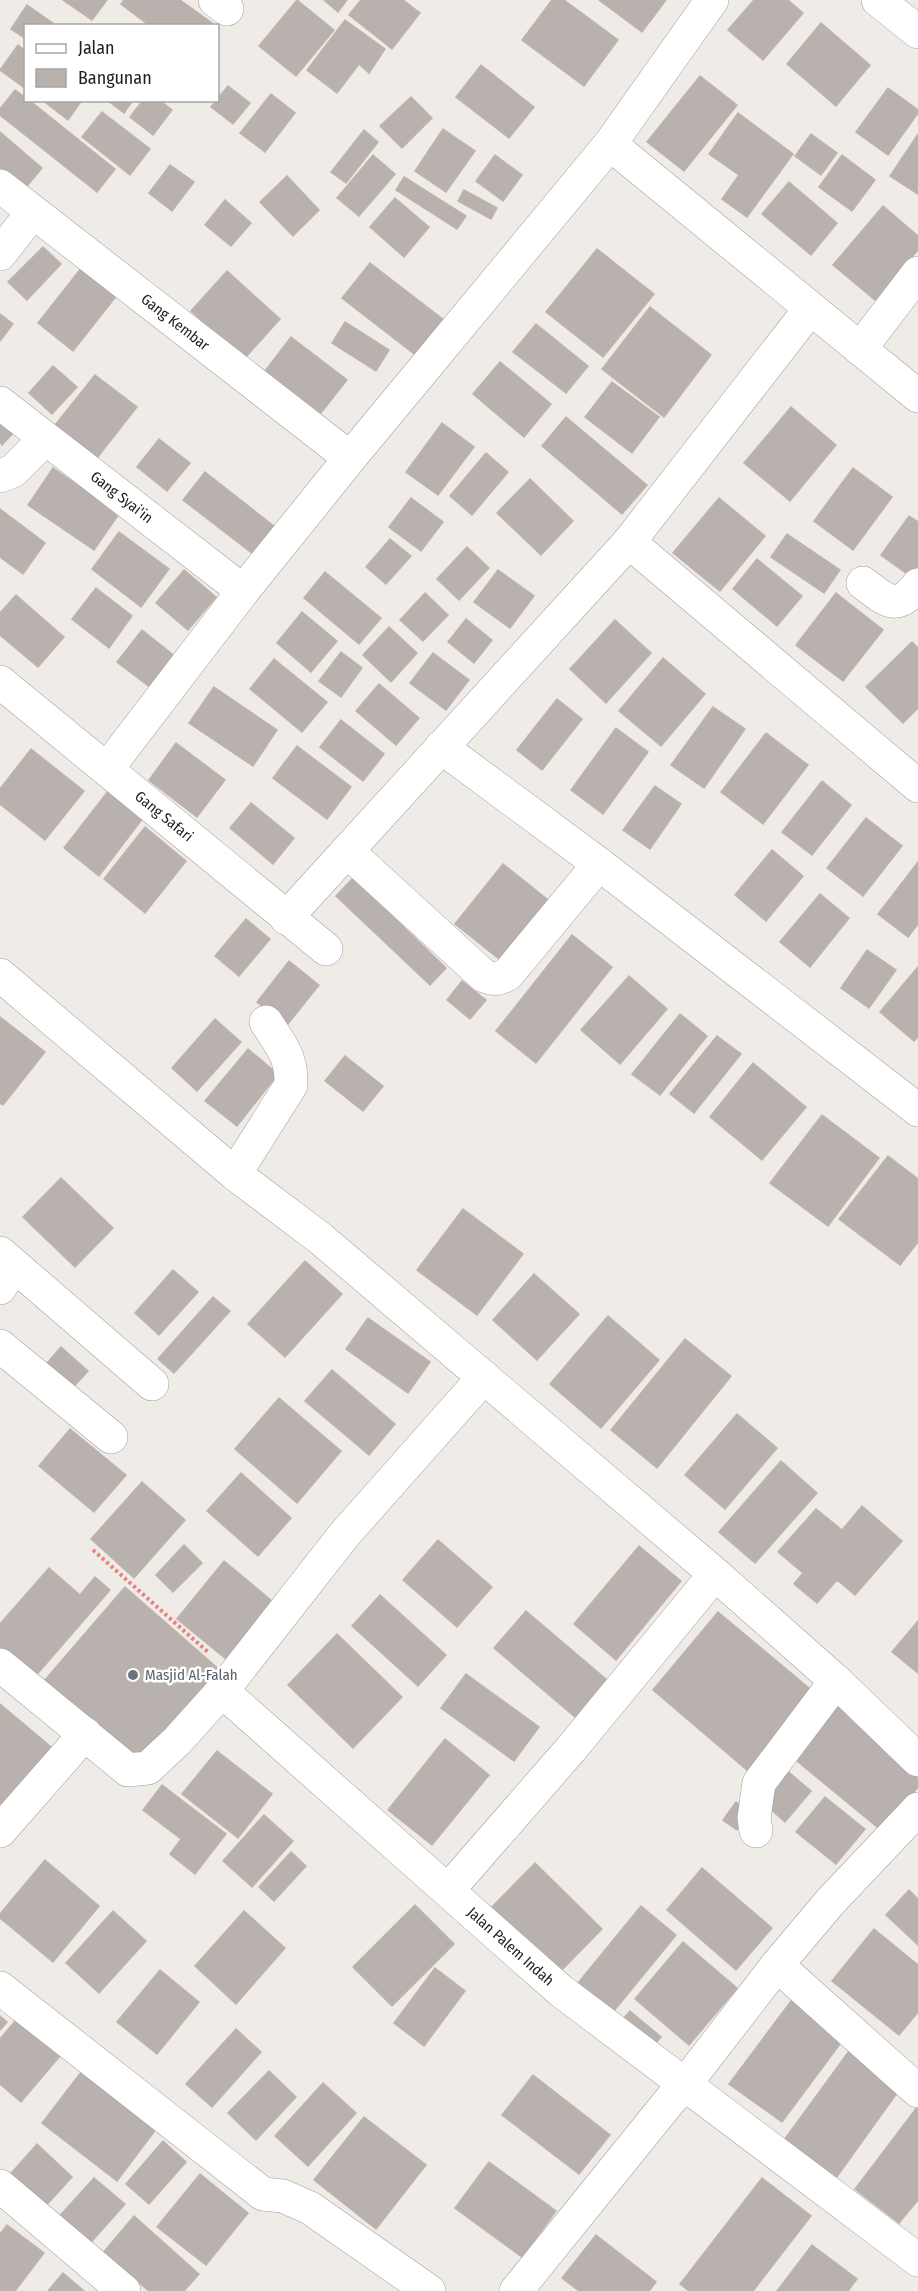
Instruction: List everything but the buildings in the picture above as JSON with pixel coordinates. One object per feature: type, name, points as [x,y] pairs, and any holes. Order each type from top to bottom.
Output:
[{"type":"street","points":[[107,769],[243,591],[350,458],[610,144],[712,0]]},
{"type":"street","points":[[878,0],[918,32]]},
{"type":"street","points":[[610,144],[918,396]]},
{"type":"street","name":"Gang Kembar","points":[[0,186],[350,458]]},
{"type":"street","points":[[0,254],[33,212]]},
{"type":"street","points":[[860,349],[918,273]]},
{"type":"street","points":[[286,918],[629,542],[810,309]]},
{"type":"street","name":"Gang Syai'in","points":[[0,403],[243,591]]},
{"type":"street","points":[[0,476],[13,471],[45,439]]},
{"type":"street","points":[[629,542],[918,786]]},
{"type":"street","points":[[863,583],[889,602],[898,603],[910,596],[918,585]]},
{"type":"street","name":"Gang Safari","points":[[0,682],[326,949]]},
{"type":"street","points":[[441,747],[599,864],[918,1110]]},
{"type":"street","points":[[347,851],[484,976],[492,979],[508,974],[599,864]]},
{"type":"street","points":[[0,975],[235,1174],[321,1239],[716,1574],[836,1681],[918,1760]]},
{"type":"street","points":[[235,1174],[291,1085],[289,1058],[266,1022]]},
{"type":"street","points":[[5,1269],[153,1384]]},
{"type":"street","points":[[0,1346],[111,1437]]},
{"type":"street","points":[[0,1665],[128,1770],[148,1768],[177,1741],[229,1682],[344,1535],[484,1377]]},
{"type":"street","points":[[449,1889],[571,1749],[716,1574]]},
{"type":"street","points":[[756,1831],[754,1818],[759,1783],[836,1681]]},
{"type":"street","name":"Jalan Palem Indah","points":[[229,1682],[561,1991],[918,2260]]},
{"type":"street","points":[[0,1831],[85,1734]]},
{"type":"street","points":[[516,2291],[664,2107],[686,2083],[777,1965],[830,1902],[916,1814]]},
{"type":"street","points":[[777,1965],[918,2091]]},
{"type":"street","points":[[0,1988],[263,2194],[283,2196],[299,2202],[333,2223],[429,2291]]},
{"type":"street","points":[[0,2186],[124,2291]]},
{"type":"path","points":[[93,1550],[229,1682]]},
{"type":"place","name":"Masjid Al-Falah","points":[[133,1675]]}]
